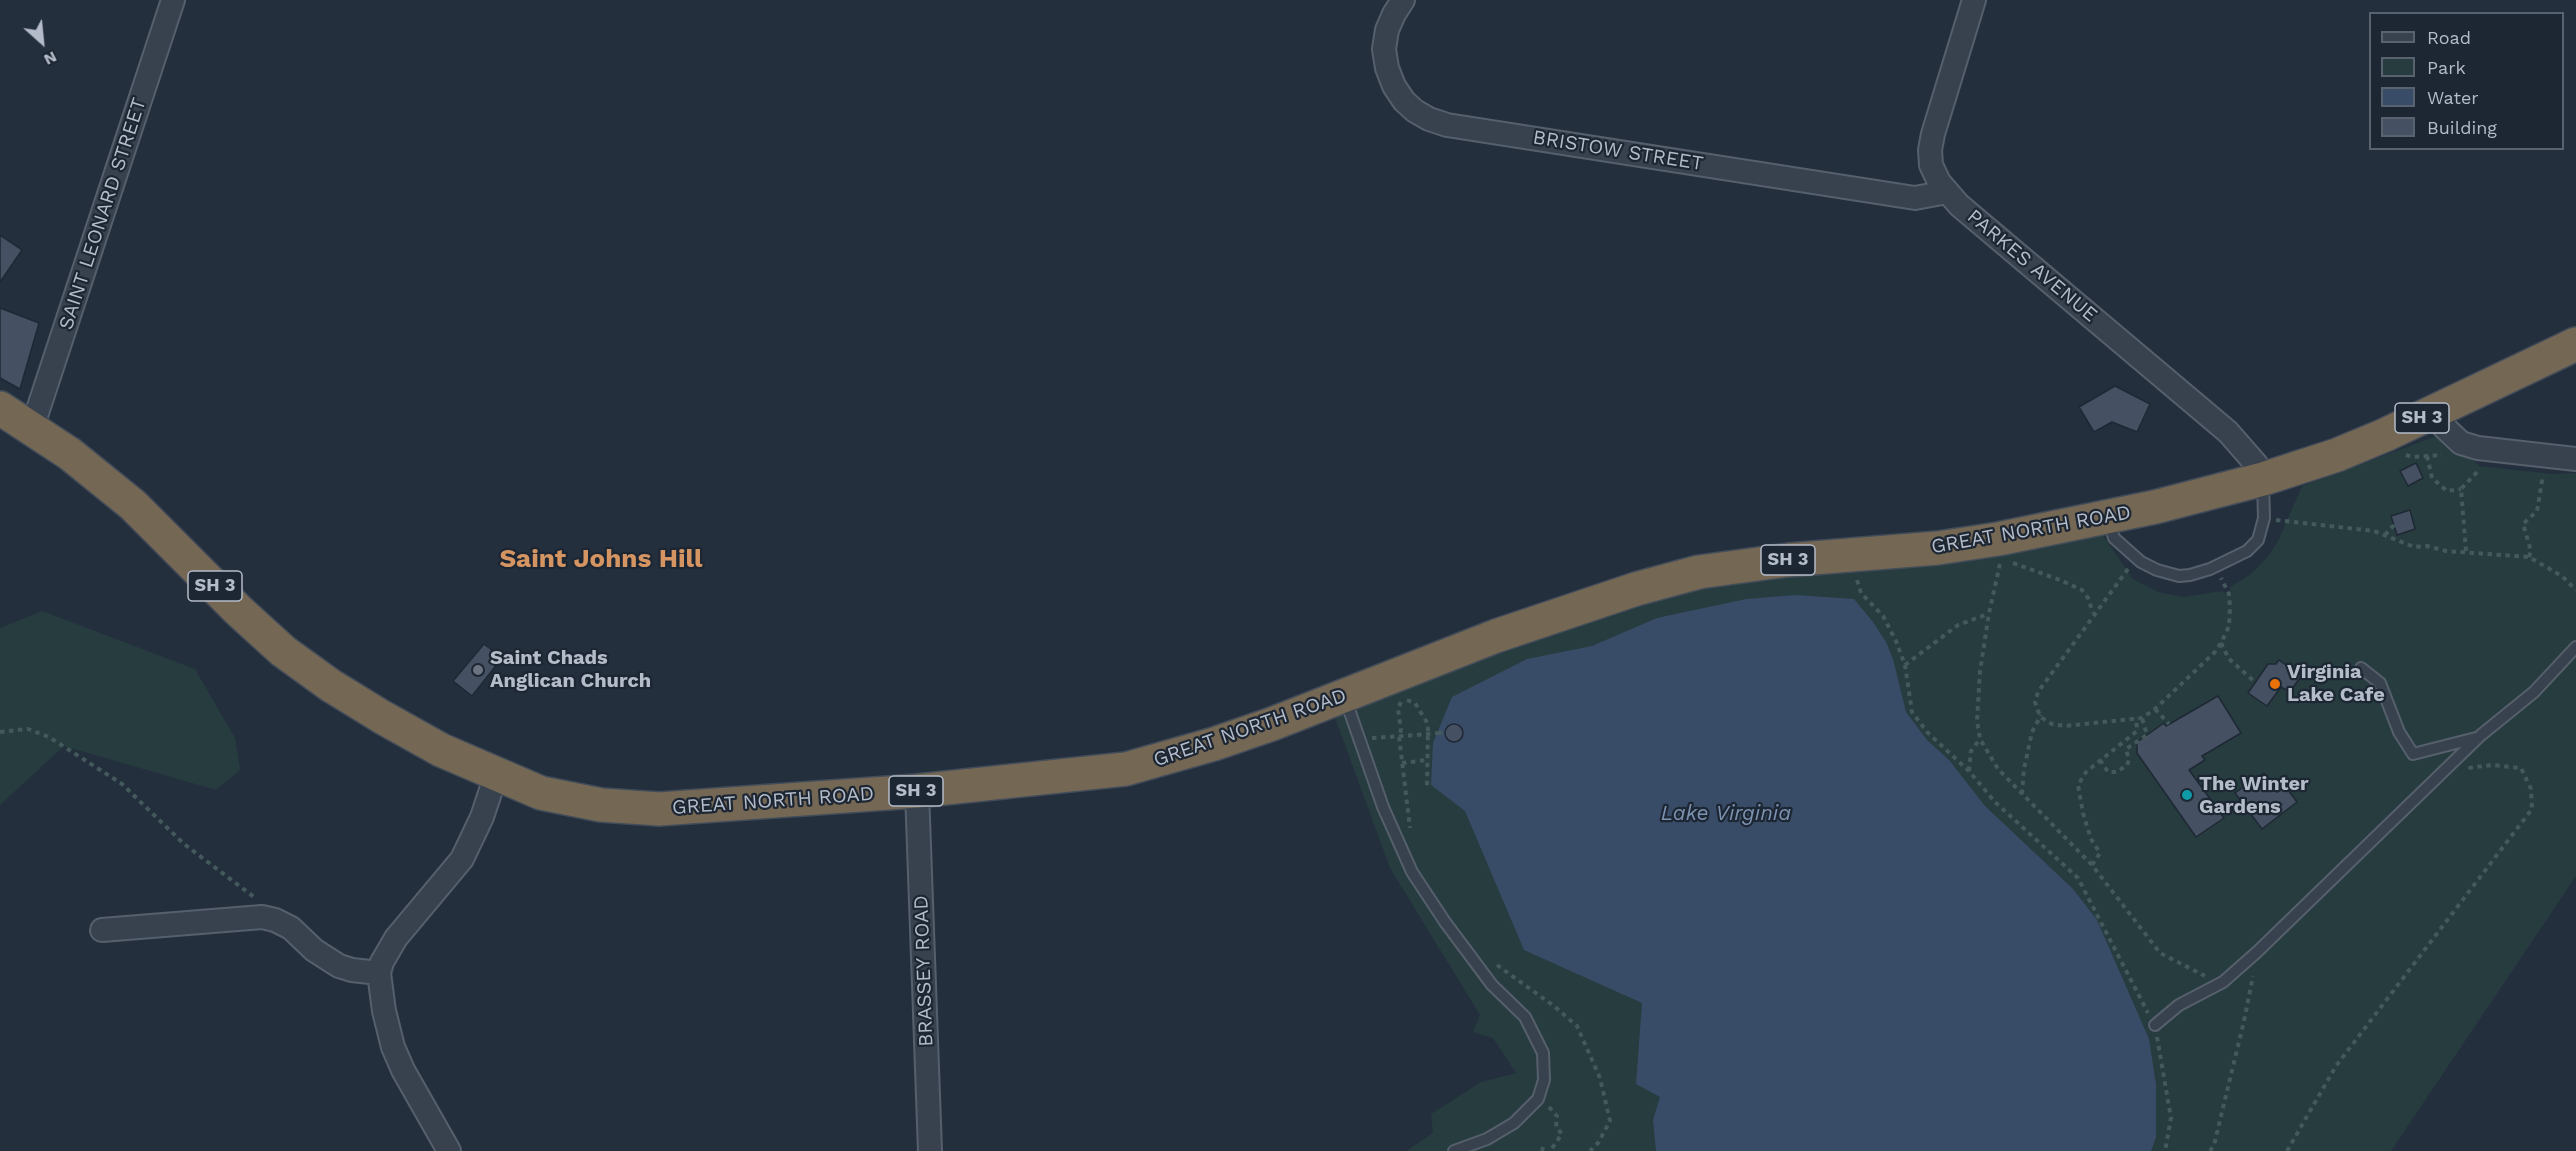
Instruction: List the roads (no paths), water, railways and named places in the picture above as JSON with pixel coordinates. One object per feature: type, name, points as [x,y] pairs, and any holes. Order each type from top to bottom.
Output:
[{"type":"highway","name":"GREAT NORTH ROAD","points":[[0,408],[99,475],[133,505],[238,610],[283,651],[330,685],[382,717],[441,750],[541,793],[628,808],[689,807],[917,791],[1126,770],[1223,741],[1496,636],[1636,589],[1699,572],[1788,560],[1938,548],[1998,539],[2108,518],[2263,479],[2337,454],[2437,412],[2576,344]]},
{"type":"street","name":"SAINT LEONARD STREET","points":[[32,428],[173,0]]},
{"type":"street","name":"BRISTOW STREET","points":[[1403,0],[1387,30],[1384,49],[1387,68],[1394,86],[1404,101],[1429,119],[1459,127],[1915,198],[1947,192]]},
{"type":"street","name":"PARKES AVENUE","points":[[1974,0],[1938,114],[1930,150],[1931,165],[1947,192],[2220,424],[2244,448],[2256,464],[2263,479]]},
{"type":"street","points":[[2437,412],[2443,426],[2461,443],[2493,450],[2576,459]]},
{"type":"street","points":[[449,1151],[403,1070],[393,1047],[384,1011],[380,973],[382,962],[396,938],[462,860],[482,817],[496,775]]},
{"type":"street","name":"BRASSEY ROAD","points":[[917,791],[930,1151]]},
{"type":"street","points":[[102,930],[262,917],[291,928],[314,951],[339,966],[380,973]]},
{"type":"lane","points":[[2108,518],[2114,538],[2141,562],[2157,570],[2179,576],[2190,575],[2210,569],[2247,551],[2258,540],[2264,518],[2263,479]]},
{"type":"lane","points":[[2154,1025],[2179,1005],[2223,982],[2257,952],[2478,737],[2534,693],[2576,647]]},
{"type":"lane","points":[[2361,668],[2380,684],[2399,732],[2413,753],[2478,737]]},
{"type":"lane","points":[[1344,695],[1383,807],[1412,872],[1444,922],[1492,985],[1525,1017],[1543,1053],[1544,1080],[1538,1099],[1514,1123],[1487,1139],[1454,1151]]},
{"type":"water","name":"Lake Virginia","points":[[1796,595],[1854,599],[1886,642],[1893,659],[1906,712],[1927,740],[1949,760],[1985,806],[2073,889],[2097,920],[2149,1039],[2156,1085],[2156,1137],[2151,1151],[1656,1151],[1653,1120],[1660,1097],[1636,1084],[1642,1003],[1524,950],[1465,811],[1431,785],[1433,743],[1452,697],[1527,659],[1592,646],[1657,618],[1746,599]]},
{"type":"place","name":"Saint Chads Anglican Church","points":[[478,670]]},
{"type":"place","name":"Virginia Lake Cafe","points":[[2275,684]]},
{"type":"place","name":"The Winter Gardens","points":[[2187,795]]},
{"type":"district","name":"Saint Johns Hill","points":[[601,559]]}]
